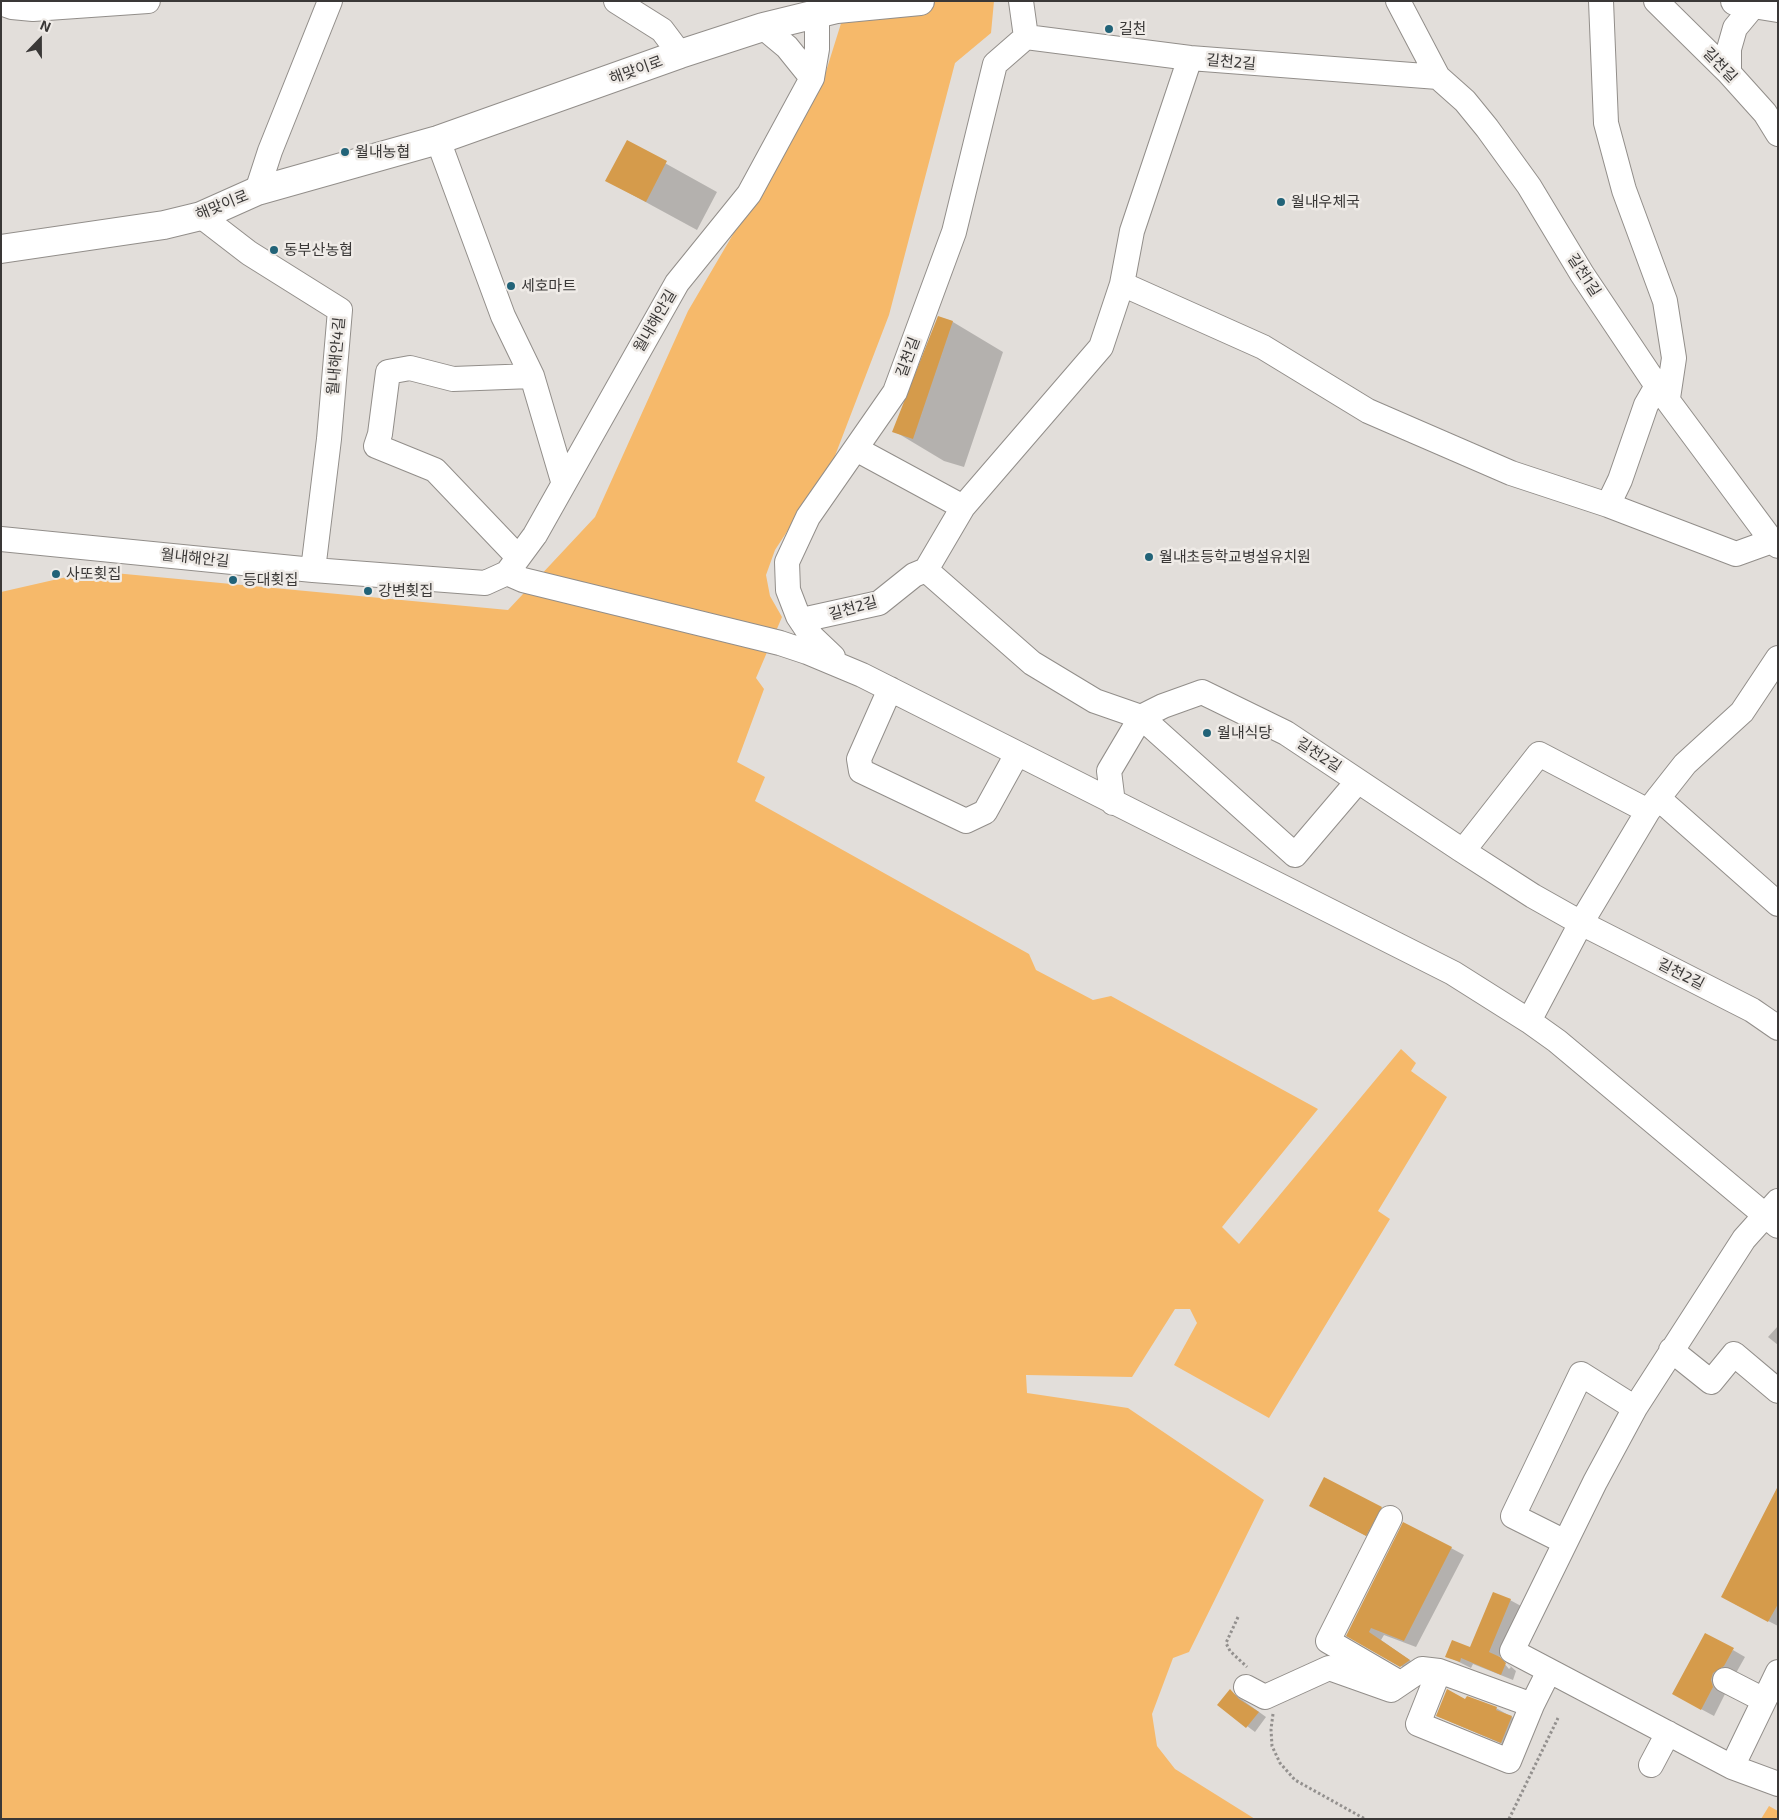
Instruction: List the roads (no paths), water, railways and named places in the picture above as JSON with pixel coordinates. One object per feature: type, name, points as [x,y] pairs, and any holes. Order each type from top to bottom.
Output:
[{"type":"main road","name":"해맞이로","points":[[1,249],[164,225],[201,216],[257,191],[438,140],[680,54],[764,27],[827,11],[920,1]]},
{"type":"street","points":[[1,2],[12,7],[33,9],[148,1]]},
{"type":"street","points":[[257,191],[270,151],[330,1]]},
{"type":"street","points":[[616,1],[662,30],[680,54]]},
{"type":"street","points":[[1020,1],[1026,37]]},
{"type":"street","name":"길천1길","points":[[1398,1],[1438,77],[1465,101],[1529,186],[1582,274],[1662,392],[1775,543]]},
{"type":"street","points":[[1601,1],[1606,123],[1624,190],[1665,302],[1674,358],[1662,392],[1646,405],[1620,480],[1608,505]]},
{"type":"street","name":"길천길","points":[[1656,1],[1771,113],[1778,134]]},
{"type":"street","points":[[1729,73],[1729,49],[1735,28],[1756,5]]},
{"type":"street","name":"월내해안길","points":[[1,539],[313,570],[485,583],[516,570],[564,481],[677,283],[749,194],[812,78],[827,11]]},
{"type":"street","points":[[764,27],[786,47],[812,78]]},
{"type":"street","name":"길천2길","points":[[1026,37],[1190,58],[1438,77]]},
{"type":"street","name":"길천길","points":[[862,675],[834,658],[812,637],[788,590],[787,562],[808,517],[895,392],[954,232],[995,64],[1026,37]]},
{"type":"street","name":"길천2길","points":[[802,620],[879,603],[914,575],[926,570],[963,507],[1101,347],[1122,284],[1132,231],[1190,58]]},
{"type":"street","points":[[438,140],[503,316],[532,376],[564,481]]},
{"type":"street","points":[[270,151],[274,171],[292,182]]},
{"type":"street","name":"월내해안4길","points":[[201,216],[249,253],[340,310],[329,440],[313,570]]},
{"type":"street","points":[[1122,284],[1263,347],[1368,411],[1511,473],[1608,505],[1736,554],[1775,543]]},
{"type":"street","points":[[532,376],[453,379],[410,368],[388,372],[380,434],[376,446],[435,470],[516,570],[780,643],[862,675],[1452,973],[1521,1016],[1556,1041],[1773,1214],[1744,1240],[1635,1408],[1565,1542],[1512,1651],[1732,1767],[1772,1781]]},
{"type":"street","points":[[856,449],[963,507]]},
{"type":"street","points":[[926,570],[1032,663],[1095,702],[1141,717],[1295,855],[1358,781]]},
{"type":"street","points":[[1521,1016],[1581,923],[1653,805],[1684,764],[1742,712],[1778,658]]},
{"type":"street","points":[[890,689],[859,758],[861,771],[966,821],[985,812],[1017,754]]},
{"type":"street","name":"길천2길","points":[[1141,717],[1163,706],[1202,692],[1286,733],[1533,896],[1581,923],[1752,1010],[1778,1028]]},
{"type":"street","points":[[1113,803],[1109,771],[1141,717]]},
{"type":"street","points":[[1463,851],[1539,754],[1653,805],[1778,904]]},
{"type":"street","points":[[1671,1350],[1711,1382],[1734,1354],[1778,1391]]},
{"type":"street","points":[[1565,1542],[1513,1516],[1580,1374],[1635,1408]]},
{"type":"street","points":[[1390,1518],[1328,1641],[1401,1683]]},
{"type":"street","points":[[1256,1692],[1330,1668],[1391,1690],[1422,1669],[1439,1671],[1532,1705]]},
{"type":"street","points":[[1439,1671],[1418,1724],[1509,1761],[1532,1705],[1550,1671]]},
{"type":"street","points":[[1732,1767],[1778,1672]]},
{"type":"street","points":[[1724,1680],[1764,1700]]},
{"type":"street","points":[[1651,1765],[1668,1733]]},
{"type":"place","name":"길천","points":[[1109,29]]},
{"type":"place","name":"월내농협","points":[[345,152]]},
{"type":"place","name":"월내우체국","points":[[1281,202]]},
{"type":"place","name":"동부산농협","points":[[274,250]]},
{"type":"place","name":"세호마트","points":[[511,286]]},
{"type":"place","name":"월내초등학교병설유치원","points":[[1149,557]]},
{"type":"place","name":"사또횟집","points":[[56,574]]},
{"type":"place","name":"등대횟집","points":[[233,580]]},
{"type":"place","name":"강변횟집","points":[[368,591]]},
{"type":"place","name":"월내식당","points":[[1207,733]]}]
